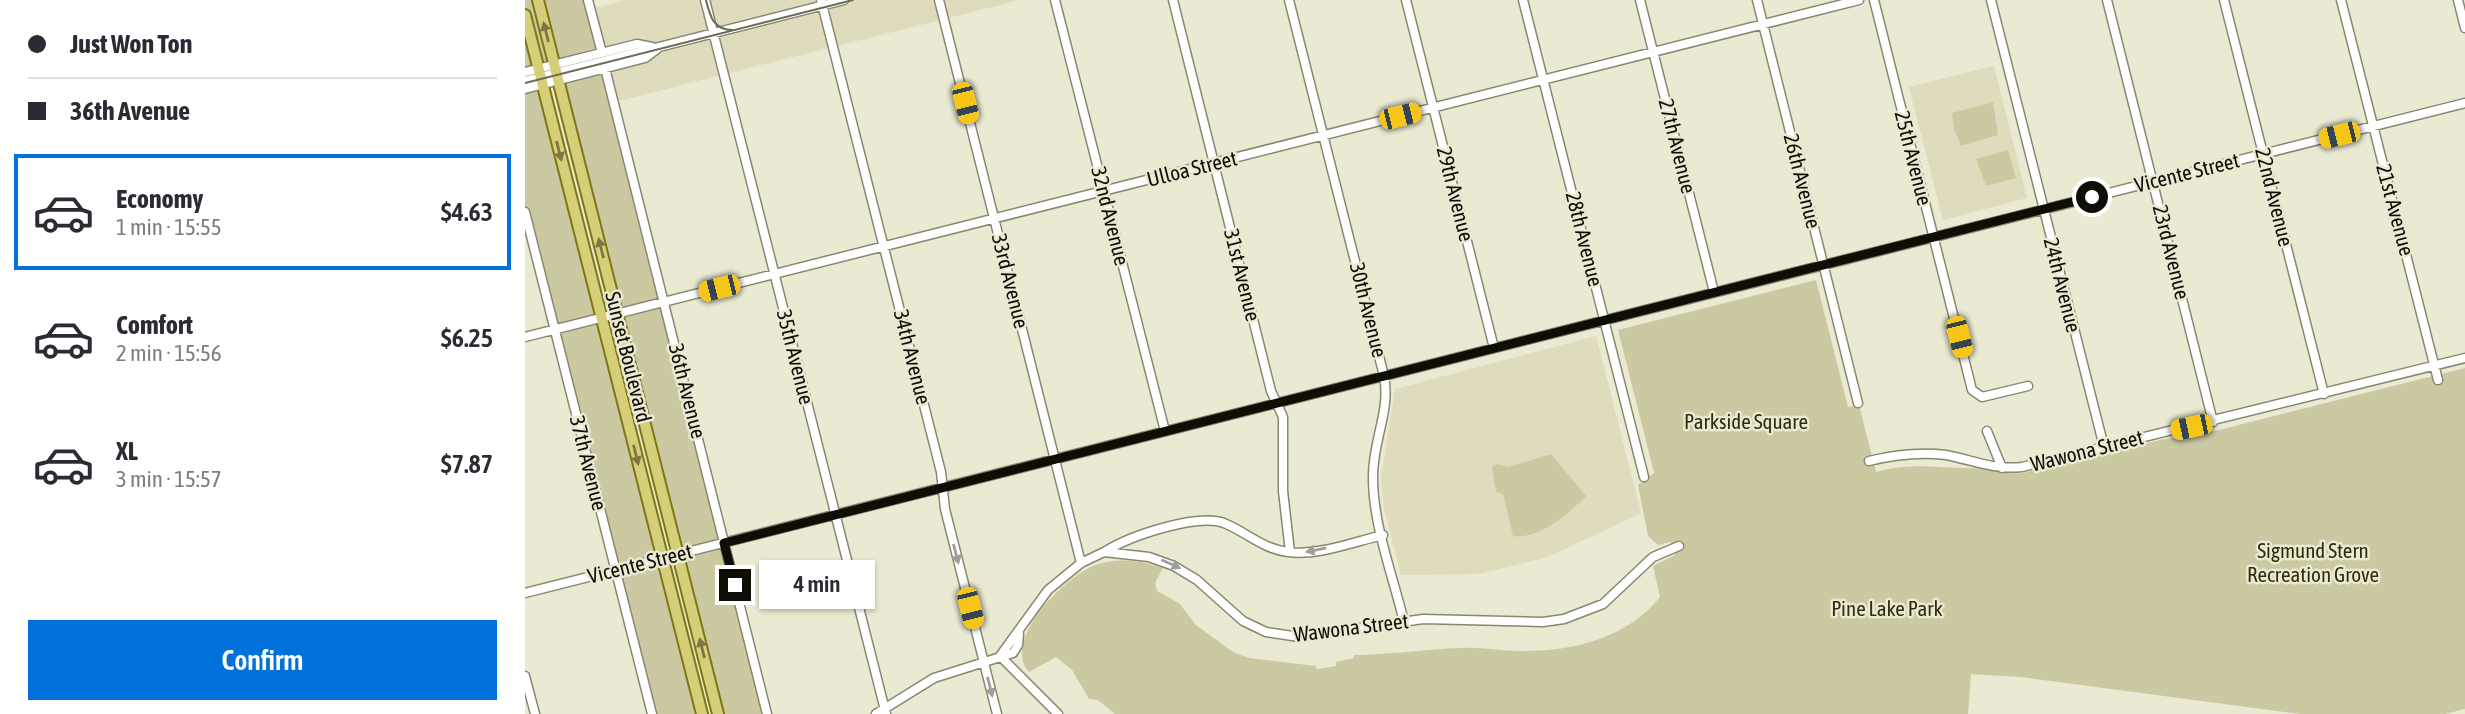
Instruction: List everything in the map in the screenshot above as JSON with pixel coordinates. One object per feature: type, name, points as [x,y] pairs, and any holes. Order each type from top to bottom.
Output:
[{"type":"main road","name":"Sunset Boulevard","points":[[538,0],[719,714]]},
{"type":"main road","name":"Sunset Boulevard","points":[[525,15],[702,714]]},
{"type":"street","points":[[588,0],[601,53]]},
{"type":"street","name":"35th Avenue","points":[[705,0],[885,711]]},
{"type":"street","points":[[525,81],[822,3],[844,0]]},
{"type":"street","name":"33rd Avenue","points":[[939,0],[1081,563]]},
{"type":"street","name":"32nd Avenue","points":[[1055,0],[1165,431]]},
{"type":"street","name":"31st Avenue","points":[[1173,0],[1276,403],[1283,417],[1283,491],[1290,552]]},
{"type":"street","name":"30th Avenue","points":[[1289,0],[1384,376],[1386,404],[1374,453],[1373,478],[1383,535],[1404,622]]},
{"type":"street","name":"29th Avenue","points":[[1406,0],[1494,348]]},
{"type":"street","name":"28th Avenue","points":[[1523,0],[1644,477]]},
{"type":"street","name":"27th Avenue","points":[[1640,0],[1714,292]]},
{"type":"street","name":"26th Avenue","points":[[1757,0],[1858,403]]},
{"type":"street","name":"Ulloa Street","points":[[525,337],[1859,0]]},
{"type":"street","name":"25th Avenue","points":[[1874,0],[1971,387],[1977,395],[1985,396],[2028,386]]},
{"type":"street","name":"24th Avenue","points":[[1990,0],[2103,447]]},
{"type":"street","name":"23rd Avenue","points":[[2107,0],[2213,422]]},
{"type":"street","name":"22nd Avenue","points":[[2224,0],[2324,394]]},
{"type":"street","name":"21st Avenue","points":[[2341,0],[2438,380]]},
{"type":"street","points":[[2458,0],[2465,29]]},
{"type":"street","name":"34th Avenue","points":[[822,3],[884,246],[943,487],[945,509],[997,714]]},
{"type":"street","points":[[525,89],[541,77],[601,53],[637,44],[659,47]]},
{"type":"street","points":[[556,73],[605,68],[645,58],[659,47]]},
{"type":"street","name":"36th Avenue","points":[[605,68],[767,714]]},
{"type":"street","points":[[525,72],[541,77]]},
{"type":"street","name":"Vicente Street","points":[[525,593],[2465,103]]},
{"type":"street","name":"37th Avenue","points":[[525,212],[652,714]]},
{"type":"street","name":"Wawona Street","points":[[1869,461],[1900,455],[1933,454],[2002,468],[2036,464],[2465,358]]},
{"type":"street","points":[[1987,431],[2002,468]]},
{"type":"street","points":[[876,714],[885,711],[934,678],[1016,651],[1019,634],[1040,598],[1081,563],[1135,537],[1191,522],[1212,520],[1229,525],[1261,544],[1290,552],[1312,551],[1383,535]]},
{"type":"street","name":"Wawona Street","points":[[1104,552],[1149,557],[1174,566],[1197,580],[1236,617],[1275,634],[1307,637],[1404,622],[1478,618],[1543,622],[1564,619],[1603,604],[1653,557],[1679,546]]},
{"type":"street","points":[[1000,656],[1058,714]]},
{"type":"street","points":[[525,676],[535,714]]},
{"type":"shaded area","points":[[627,0],[1020,0],[614,102],[591,9]]},
{"type":"shaded area","points":[[1994,66],[2027,198],[1943,220],[1909,87]]},
{"type":"shaded area","points":[[1596,336],[1641,513],[1548,557],[1479,574],[1401,575],[1384,508],[1381,479],[1395,389]]},
{"type":"green space","points":[[525,0],[588,0],[600,47],[525,67]]},
{"type":"green space","points":[[607,73],[767,714],[718,714],[560,86]]},
{"type":"green space","points":[[544,90],[702,714],[652,714],[525,212],[525,94]]},
{"type":"green space","points":[[1993,102],[1998,135],[1961,146],[1954,129],[1952,113]]},
{"type":"green space","points":[[2008,150],[2016,178],[1986,186],[1976,159]]},
{"type":"green space","points":[[1816,280],[1848,407],[1859,405],[1876,472],[1923,466],[2023,473],[2160,440],[2215,431],[2465,368],[2465,709],[2445,714],[2300,714],[2021,677],[1971,674],[1968,714],[1115,714],[1098,700],[1089,699],[1072,670],[1056,657],[1029,672],[1023,659],[1023,644],[1029,628],[1040,612],[1053,596],[1081,573],[1101,563],[1119,561],[1137,561],[1163,568],[1155,583],[1157,591],[1179,603],[1196,625],[1233,652],[1249,658],[1316,666],[1317,669],[1336,666],[1336,662],[1354,658],[1354,655],[1461,648],[1520,651],[1559,649],[1597,640],[1615,632],[1632,623],[1660,597],[1653,566],[1675,555],[1671,542],[1658,545],[1648,536],[1638,485],[1654,473],[1618,330]]},
{"type":"green space","points":[[1551,454],[1586,496],[1543,530],[1513,536],[1503,494],[1496,492],[1492,467],[1496,464],[1508,467]]},
{"type":"tram line","points":[[706,0],[711,17],[717,25],[733,30]]},
{"type":"tram line","points":[[525,83],[853,0]]},
{"type":"route","points":[[735,585],[724,543],[2092,197]]},
{"type":"park label","name":"Parkside Square","points":[[1746,422]]},
{"type":"park label","name":"Sigmund Stern Recreation Grove","points":[[2313,563]]},
{"type":"park label","name":"Pine Lake Park","points":[[1887,609]]}]
